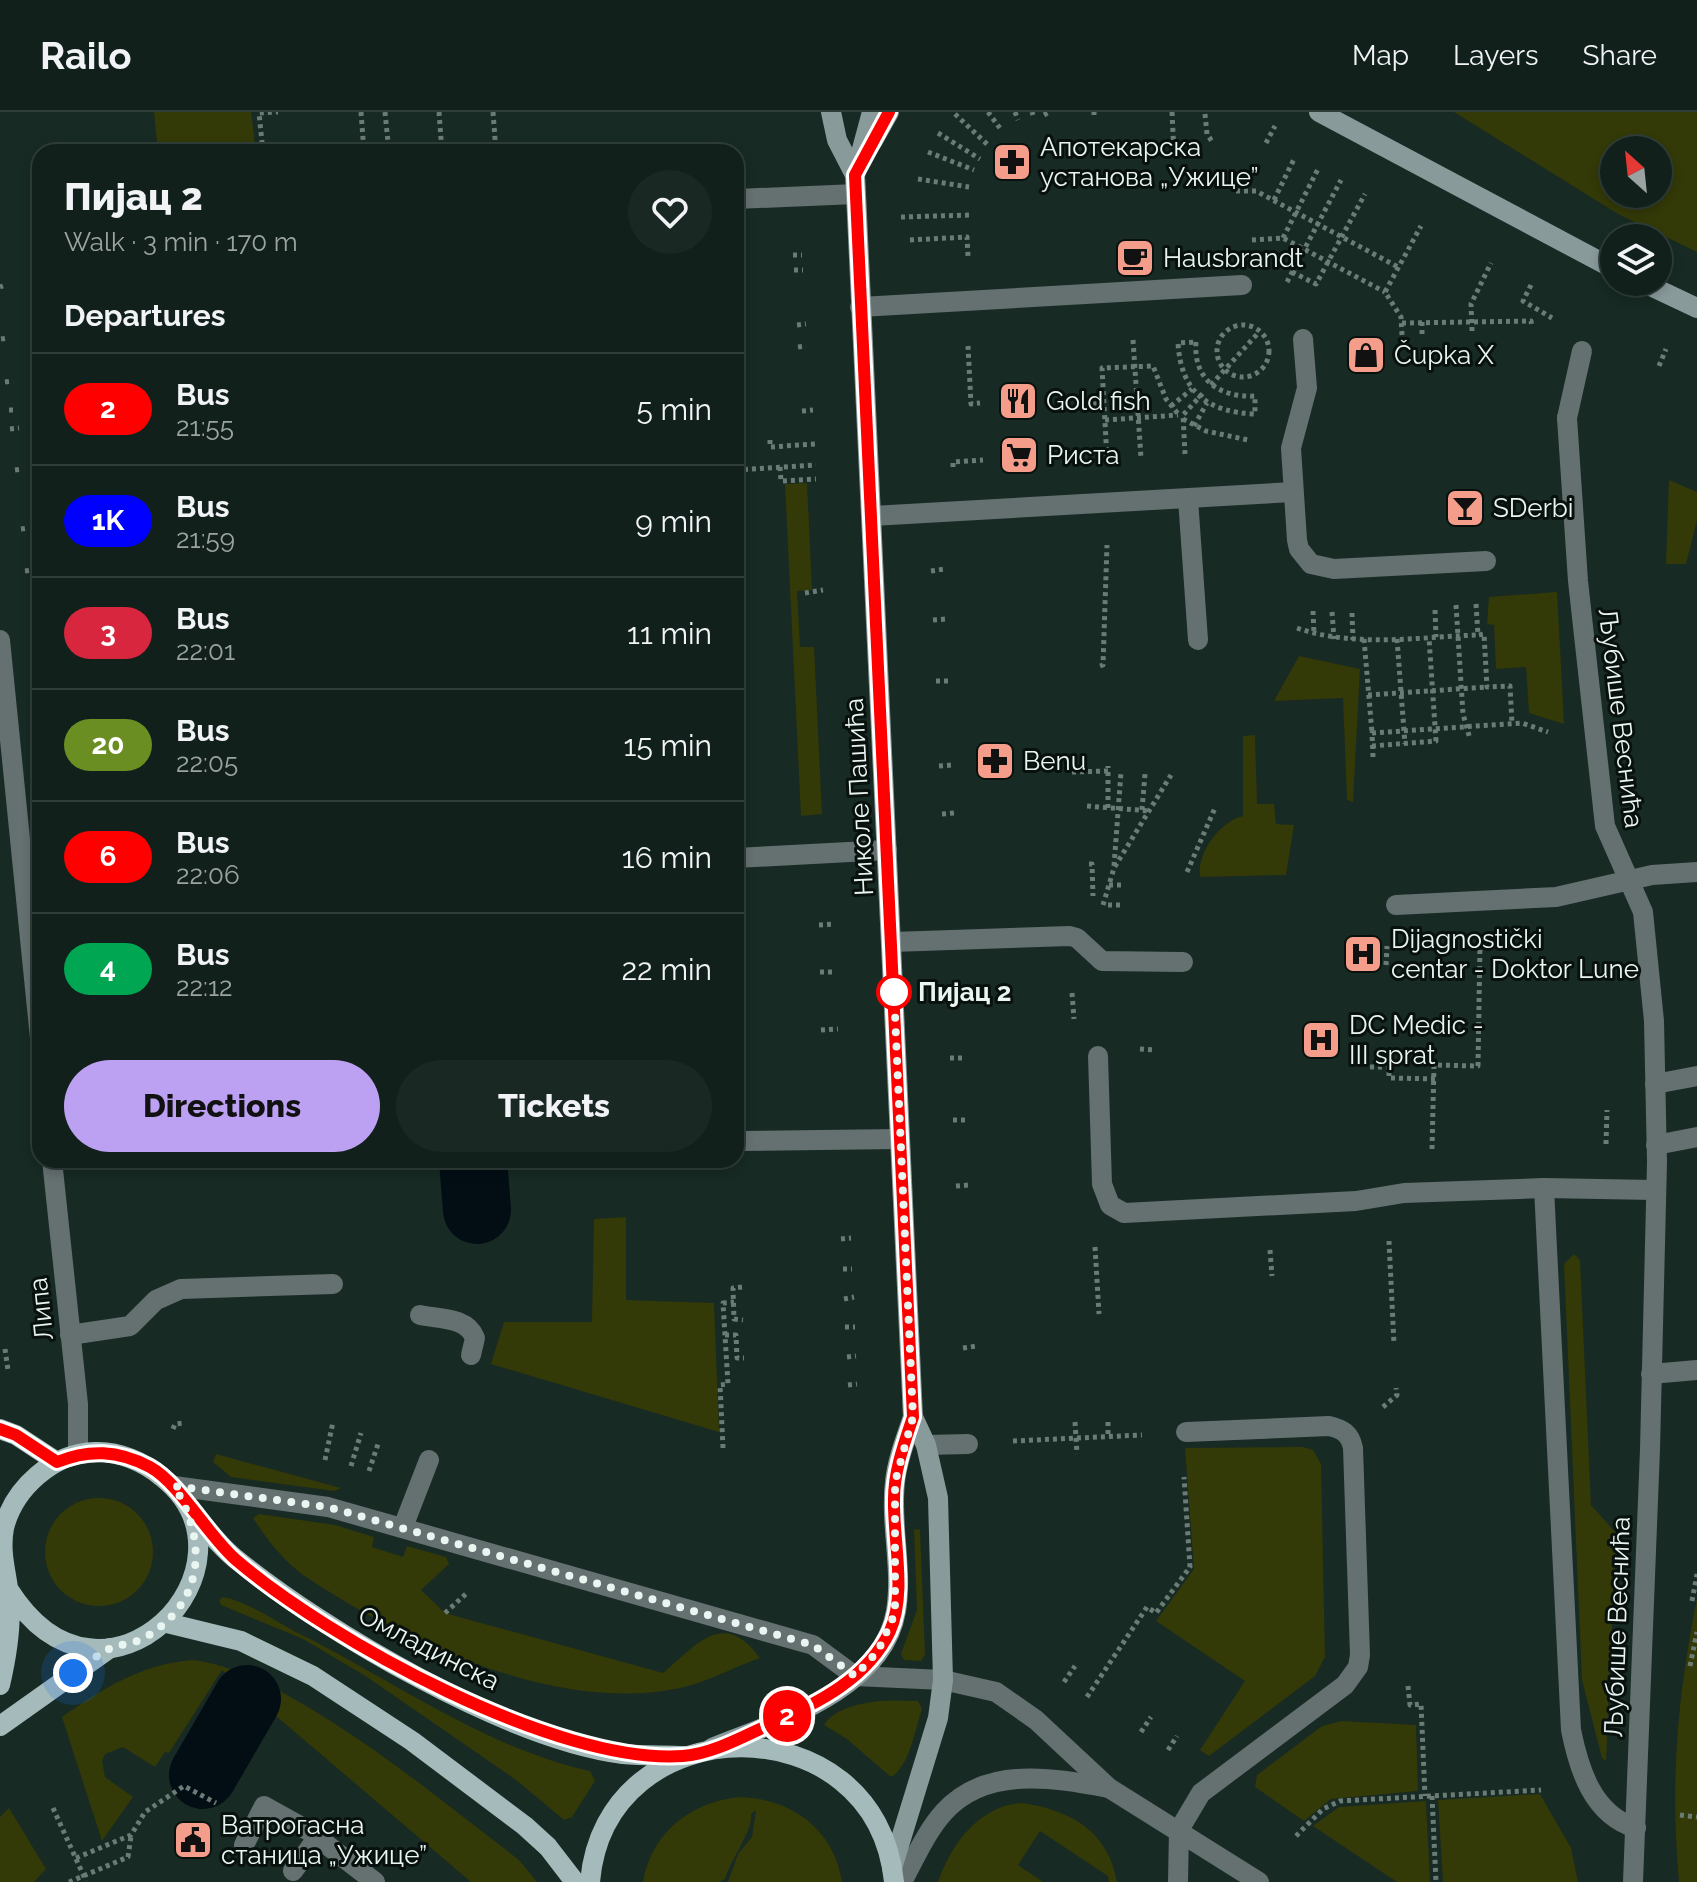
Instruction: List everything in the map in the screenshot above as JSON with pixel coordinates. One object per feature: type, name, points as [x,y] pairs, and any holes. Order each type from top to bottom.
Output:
[{"type":"main road","name":"Николе Пашића","points":[[831,112],[837,140],[856,184]]},
{"type":"main road","name":"Николе Пашића","points":[[710,1749],[795,1713],[855,1676],[878,1651],[895,1613],[895,1482],[913,1417],[856,184],[872,112]]},
{"type":"main road","points":[[856,184],[889,112]]},
{"type":"main road","points":[[1319,112],[1600,262]]},
{"type":"main road","points":[[1672,296],[1697,308]]},
{"type":"main road","name":"Николе Пашића","points":[[896,1877],[938,1718],[943,1680],[938,1498],[926,1445],[913,1417]]},
{"type":"main road","points":[[0,1429],[16,1435],[57,1462]]},
{"type":"main road","points":[[0,1685],[7,1656],[9,1590],[1,1560],[2,1528],[23,1490],[57,1462],[97,1451],[124,1456],[151,1468],[174,1486],[188,1509],[197,1538],[196,1569],[185,1598],[167,1623],[141,1640],[110,1648],[79,1647],[50,1636],[26,1617],[9,1590]]},
{"type":"main road","name":"Омладинска","points":[[188,1509],[235,1559],[290,1599],[372,1651],[445,1690],[574,1742],[622,1754],[684,1756]]},
{"type":"main road","points":[[167,1623],[263,1650],[368,1710],[525,1826],[548,1847],[575,1882]]},
{"type":"main road","points":[[0,1726],[110,1648]]},
{"type":"main road","points":[[590,1882],[597,1850],[621,1804],[640,1785],[684,1756],[740,1745],[786,1750],[828,1771],[863,1802],[882,1835],[896,1877]]},
{"type":"street","points":[[744,198],[856,184]]},
{"type":"street","points":[[860,307],[1242,285]]},
{"type":"street","points":[[1303,339],[1307,388],[1291,448],[1299,549],[1319,569],[1486,561]]},
{"type":"street","name":"Љубише Веснића","points":[[1582,351],[1567,418],[1579,592],[1605,826],[1643,912],[1648,936],[1655,1084],[1651,1374],[1633,1882]]},
{"type":"street","points":[[872,516],[1293,492]]},
{"type":"street","points":[[1188,499],[1198,640]]},
{"type":"street","points":[[0,640],[32,958]]},
{"type":"street","points":[[744,858],[887,850]]},
{"type":"street","points":[[1396,905],[1556,897],[1652,875],[1697,872]]},
{"type":"street","points":[[892,942],[1070,936],[1077,938],[1102,961],[1183,962]]},
{"type":"street","points":[[1098,1056],[1102,1184],[1107,1200],[1117,1211],[1131,1214],[1544,1188],[1654,1190]]},
{"type":"street","points":[[1655,1084],[1697,1076]]},
{"type":"street","points":[[1656,1145],[1697,1137]]},
{"type":"street","points":[[744,1141],[899,1139]]},
{"type":"street","name":"Липа","points":[[53,1168],[78,1404],[78,1454]]},
{"type":"street","points":[[1544,1188],[1571,1730],[1590,1790],[1617,1821],[1636,1828]]},
{"type":"street","points":[[70,1335],[130,1326],[156,1300],[181,1289],[333,1284]]},
{"type":"street","points":[[420,1315],[468,1326],[475,1338],[471,1355]]},
{"type":"street","points":[[1651,1374],[1697,1370]]},
{"type":"street","points":[[1178,1882],[1179,1830],[1201,1793],[1345,1685],[1358,1667],[1360,1655],[1353,1448],[1349,1437],[1344,1431],[1329,1426],[1186,1432]]},
{"type":"street","points":[[926,1445],[968,1444]]},
{"type":"street","points":[[403,1527],[429,1460]]},
{"type":"street","points":[[174,1486],[328,1507],[403,1527],[754,1625],[813,1645],[855,1676],[943,1680],[980,1686],[1009,1700],[1036,1720],[1109,1788],[1259,1882]]},
{"type":"street","points":[[896,1877],[945,1810],[965,1795],[1017,1779],[1042,1777],[1109,1788]]},
{"type":"street","points":[[244,1845],[264,1806],[318,1837],[363,1878]]},
{"type":"street","points":[[293,1871],[318,1837]]},
{"type":"path","points":[[262,144],[259,113],[278,112]]},
{"type":"path","points":[[361,112],[363,144]]},
{"type":"path","points":[[385,112],[388,144]]},
{"type":"path","points":[[439,112],[441,144]]},
{"type":"path","points":[[493,112],[495,144]]},
{"type":"path","points":[[988,112],[1002,131]]},
{"type":"path","points":[[1015,112],[1018,120]]},
{"type":"path","points":[[1172,112],[1174,155]]},
{"type":"path","points":[[955,114],[989,146]]},
{"type":"path","points":[[1205,114],[1207,134],[1213,143]]},
{"type":"path","points":[[1266,143],[1276,125]]},
{"type":"path","points":[[938,133],[980,159]]},
{"type":"path","points":[[928,152],[974,170]]},
{"type":"path","points":[[1274,200],[1295,157]]},
{"type":"path","points":[[1283,238],[1318,169]]},
{"type":"path","points":[[918,179],[969,187]]},
{"type":"path","points":[[1331,200],[1341,180]]},
{"type":"path","points":[[1236,191],[1256,191],[1398,267]]},
{"type":"path","points":[[1292,272],[1316,284],[1365,194]]},
{"type":"path","points":[[911,217],[972,215]]},
{"type":"path","points":[[1385,292],[1421,226]]},
{"type":"path","points":[[910,240],[967,237]]},
{"type":"path","points":[[1239,241],[1283,238],[1385,292],[1402,323],[1402,335]]},
{"type":"path","points":[[793,255],[802,255]]},
{"type":"path","points":[[1472,331],[1471,304],[1491,263]]},
{"type":"path","points":[[794,270],[803,270]]},
{"type":"path","points":[[1531,285],[1523,301],[1557,321],[1557,326]]},
{"type":"path","points":[[1402,323],[1506,319],[1531,321],[1532,327]]},
{"type":"path","points":[[1506,319],[1507,329]]},
{"type":"path","points":[[1422,322],[1422,334]]},
{"type":"path","points":[[797,325],[806,324]]},
{"type":"path","points":[[1247,325],[1263,334],[1269,351],[1263,369],[1240,376],[1223,368],[1217,350],[1220,338],[1229,329],[1247,325]]},
{"type":"path","points":[[1133,340],[1142,462]]},
{"type":"path","points":[[1246,414],[1232,414],[1207,403],[1202,395],[1192,389],[1180,360],[1178,343],[1196,342],[1197,362],[1211,385],[1228,395],[1247,396]]},
{"type":"path","points":[[798,347],[806,346]]},
{"type":"path","points":[[968,346],[971,404],[980,403]]},
{"type":"path","points":[[1659,366],[1666,349]]},
{"type":"path","points":[[1100,666],[1103,665],[1108,503],[1102,368],[1153,366],[1171,406],[1194,426],[1236,439],[1257,440]]},
{"type":"path","points":[[1211,385],[1218,378]]},
{"type":"path","points":[[5,382],[13,381]]},
{"type":"path","points":[[1171,406],[1192,389]]},
{"type":"path","points":[[1105,420],[1182,416],[1202,395]]},
{"type":"path","points":[[1093,404],[1104,403]]},
{"type":"path","points":[[1194,426],[1207,403]]},
{"type":"path","points":[[9,410],[17,410]]},
{"type":"path","points":[[802,411],[813,410]]},
{"type":"path","points":[[1182,416],[1185,461]]},
{"type":"path","points":[[10,429],[19,428]]},
{"type":"path","points":[[770,440],[770,447],[815,444]]},
{"type":"path","points":[[744,469],[816,465]]},
{"type":"path","points":[[780,467],[781,481],[816,479]]},
{"type":"path","points":[[931,571],[945,569]]},
{"type":"path","points":[[25,571],[32,570]]},
{"type":"path","points":[[805,593],[823,590]]},
{"type":"path","points":[[1476,607],[1478,635]]},
{"type":"path","points":[[1456,608],[1461,689],[1470,739]]},
{"type":"path","points":[[1435,609],[1436,637]]},
{"type":"path","points":[[1313,613],[1314,634]]},
{"type":"path","points":[[1332,613],[1334,639]]},
{"type":"path","points":[[1352,613],[1353,640]]},
{"type":"path","points":[[933,620],[946,619]]},
{"type":"path","points":[[1297,628],[1334,639],[1353,640],[1484,634],[1487,687]]},
{"type":"path","points":[[1372,746],[1436,741],[1429,638]]},
{"type":"path","points":[[1364,639],[1373,757]]},
{"type":"path","points":[[1397,639],[1405,744]]},
{"type":"path","points":[[936,681],[949,681]]},
{"type":"path","points":[[1368,695],[1510,686],[1512,724]]},
{"type":"path","points":[[1372,733],[1522,723],[1557,734]]},
{"type":"path","points":[[939,766],[952,765]]},
{"type":"path","points":[[1072,772],[1108,768],[1108,808]]},
{"type":"path","points":[[1097,906],[1103,905],[1114,868],[1121,772]]},
{"type":"path","points":[[1145,774],[1146,810]]},
{"type":"path","points":[[1114,868],[1146,810],[1171,775]]},
{"type":"path","points":[[1087,806],[1146,810]]},
{"type":"path","points":[[1187,872],[1215,808]]},
{"type":"path","points":[[942,814],[954,813]]},
{"type":"path","points":[[1089,864],[1092,864],[1093,884]]},
{"type":"path","points":[[1109,885],[1123,885]]},
{"type":"path","points":[[819,925],[833,924]]},
{"type":"path","points":[[1431,1154],[1436,1080],[1434,1065],[1478,1066],[1479,935]]},
{"type":"path","points":[[1472,971],[1481,972]]},
{"type":"path","points":[[820,972],[836,972]]},
{"type":"path","points":[[947,999],[959,998]]},
{"type":"path","points":[[821,1030],[838,1029]]},
{"type":"path","points":[[1471,1029],[1479,1030]]},
{"type":"path","points":[[950,1058],[962,1058]]},
{"type":"path","points":[[1370,1067],[1389,1067],[1389,1078],[1436,1080]]},
{"type":"path","points":[[1600,1109],[1607,1109]]},
{"type":"path","points":[[953,1120],[966,1120]]},
{"type":"path","points":[[956,1186],[969,1185]]},
{"type":"path","points":[[1387,1196],[1394,1344]]},
{"type":"path","points":[[1094,1236],[1099,1314]]},
{"type":"path","points":[[841,1239],[851,1238]]},
{"type":"path","points":[[843,1269],[852,1269]]},
{"type":"path","points":[[742,1287],[733,1288],[734,1319],[743,1320]]},
{"type":"path","points":[[844,1299],[854,1297]]},
{"type":"path","points":[[723,1448],[720,1385],[728,1384],[723,1303],[734,1302]]},
{"type":"path","points":[[845,1327],[855,1327]]},
{"type":"path","points":[[1393,1334],[1402,1333]]},
{"type":"path","points":[[725,1335],[736,1335],[737,1358],[744,1358]]},
{"type":"path","points":[[963,1348],[977,1346]]},
{"type":"path","points":[[5,1349],[8,1370]]},
{"type":"path","points":[[847,1357],[856,1356]]},
{"type":"path","points":[[848,1385],[857,1384]]},
{"type":"path","points":[[322,1472],[333,1422]]},
{"type":"path","points":[[1075,1422],[1077,1454]]},
{"type":"path","points":[[1108,1422],[1108,1436]]},
{"type":"path","points":[[173,1429],[175,1424],[183,1423]]},
{"type":"path","points":[[347,1479],[361,1433]]},
{"type":"path","points":[[968,1444],[1150,1434]]},
{"type":"path","points":[[364,1483],[379,1441]]},
{"type":"path","points":[[1087,1697],[1122,1651],[1148,1604],[1156,1613],[1190,1567],[1183,1464]]},
{"type":"path","points":[[1127,1622],[1133,1627]]},
{"type":"path","points":[[1064,1682],[1075,1666]]},
{"type":"path","points":[[1416,1685],[1408,1686],[1410,1705],[1421,1704],[1436,1882]]},
{"type":"path","points":[[1141,1732],[1151,1717]]},
{"type":"path","points":[[1168,1750],[1177,1736]]},
{"type":"path","points":[[69,1882],[85,1878],[128,1857],[131,1835],[145,1812],[184,1786],[225,1806],[264,1806]]},
{"type":"path","points":[[1296,1836],[1328,1805],[1553,1788]]},
{"type":"path","points":[[53,1808],[85,1878]]},
{"type":"path","points":[[1685,1818],[1697,1817]]},
{"type":"path","points":[[76,1858],[131,1835]]},
{"type":"green space","points":[[154,112],[251,112],[255,144],[157,144]]},
{"type":"green space","points":[[1454,112],[1697,112],[1697,252],[1672,240],[1672,224],[1639,224],[1608,208],[1672,208],[1672,136],[1600,136],[1600,203]]},
{"type":"green space","points":[[1669,480],[1697,492],[1697,520],[1686,564],[1666,564]]},
{"type":"green space","points":[[807,483],[812,590],[797,591],[800,647],[814,647],[822,814],[801,816],[785,484]]},
{"type":"green space","points":[[1557,592],[1564,724],[1529,713],[1526,667],[1496,669],[1494,625],[1487,624],[1489,597]]},
{"type":"green space","points":[[1299,656],[1360,669],[1353,802],[1347,800],[1343,698],[1274,701]]},
{"type":"green space","points":[[1255,735],[1257,804],[1274,804],[1276,824],[1294,825],[1286,875],[1200,877],[1202,858],[1211,840],[1234,819],[1243,816],[1243,736]]},
{"type":"green space","points":[[626,1217],[626,1300],[714,1303],[719,1432],[491,1364],[504,1322],[592,1322],[594,1219]]},
{"type":"green space","points":[[1574,1254],[1580,1260],[1591,1505],[1616,1533],[1606,1761],[1602,1758],[1582,1680],[1564,1264]]},
{"type":"green space","points":[[1303,1447],[1313,1450],[1321,1464],[1325,1657],[1315,1676],[1209,1756],[1200,1750],[1245,1681],[1156,1621],[1194,1569],[1185,1448]]},
{"type":"green space","points":[[216,1454],[341,1488],[334,1491],[231,1477],[213,1462]]},
{"type":"green space","points":[[99,1498],[120,1502],[137,1514],[149,1531],[153,1552],[149,1573],[137,1590],[120,1602],[99,1606],[78,1602],[61,1590],[49,1573],[45,1552],[49,1531],[61,1514],[78,1502]]},
{"type":"green space","points":[[259,1514],[335,1525],[374,1537],[372,1547],[403,1557],[407,1546],[446,1557],[449,1564],[421,1590],[445,1613],[663,1673],[699,1643],[722,1633],[734,1635],[747,1643],[760,1658],[686,1687],[633,1693],[590,1692],[502,1672],[416,1639],[315,1583],[291,1565],[270,1543],[253,1518]]},
{"type":"green space","points":[[914,1529],[920,1530],[925,1655],[921,1661],[904,1660],[901,1654],[917,1610]]},
{"type":"green space","points":[[223,1597],[252,1608],[477,1730],[551,1760],[590,1771],[595,1781],[572,1817],[564,1820],[516,1780],[367,1677],[303,1639],[221,1605],[219,1601]]},
{"type":"green space","points":[[1697,1598],[1697,1882],[1679,1882],[1675,1809],[1677,1740],[1684,1671]]},
{"type":"green space","points":[[193,1660],[230,1669],[272,1687],[316,1712],[449,1805],[519,1860],[537,1882],[471,1882],[222,1670],[169,1753],[165,1752],[155,1767],[123,1747],[105,1754],[102,1761],[105,1777],[133,1797],[102,1841],[62,1717],[108,1687],[140,1672]]},
{"type":"green space","points":[[877,1701],[918,1701],[922,1709],[907,1756],[898,1772],[891,1777],[847,1739],[824,1725],[831,1717],[852,1706]]},
{"type":"green space","points":[[1342,1721],[1416,1725],[1418,1791],[1331,1799],[1304,1821],[1255,1787],[1257,1775],[1322,1726]]},
{"type":"green space","points":[[1540,1794],[1571,1848],[1578,1882],[1443,1882],[1438,1800]]},
{"type":"green space","points":[[738,1797],[775,1803],[806,1820],[830,1846],[842,1882],[728,1882],[738,1854],[752,1837],[756,1810],[751,1814],[749,1828],[725,1879],[719,1882],[643,1882],[655,1848],[676,1823],[704,1806]]},
{"type":"green space","points":[[1426,1801],[1430,1882],[1397,1882],[1313,1826],[1339,1807]]},
{"type":"green space","points":[[1022,1803],[1056,1811],[1084,1826],[1105,1849],[1117,1882],[1109,1882],[1108,1876],[1040,1831],[1018,1865],[1043,1882],[938,1882],[951,1854],[969,1829],[993,1811]]},
{"type":"green space","points":[[9,1808],[46,1869],[34,1882],[0,1882],[0,1817]]},
{"type":"waterway","points":[[474,1168],[477,1210]]},
{"type":"waterway","points":[[203,1775],[247,1699]]},
{"type":"bus line","name":"2","points":[[0,1429],[16,1435],[57,1462],[97,1451],[124,1456],[151,1468],[174,1486],[188,1509],[235,1559],[329,1625],[445,1690],[574,1742],[622,1754],[684,1756],[710,1749],[795,1713],[829,1694],[855,1676],[878,1651],[890,1630],[897,1600],[895,1482],[913,1417],[855,175],[889,112]]},
{"type":"place","name":"Апотекарска установа „Ужице”","points":[[1012,162]]},
{"type":"place","name":"Hausbrandt","points":[[1135,258]]},
{"type":"place","name":"Čupka X","points":[[1366,355]]},
{"type":"place","name":"Gold fish","points":[[1018,401]]},
{"type":"place","name":"Риста","points":[[1019,455]]},
{"type":"place","name":"SDerbi","points":[[1465,508]]},
{"type":"place","name":"Benu","points":[[995,761]]},
{"type":"place","name":"Dijagnostički centar - Doktor Lune","points":[[1363,954]]},
{"type":"place","name":"Пијац 2","points":[[894,992]]},
{"type":"place","name":"DC Medic - III sprat","points":[[1321,1040]]},
{"type":"place","name":"Ватрогасна станица „Ужице”","points":[[193,1840]]},
{"type":"route","points":[[73,1673],[110,1648],[141,1640],[167,1623],[185,1598],[196,1569],[197,1538],[188,1509],[174,1486],[328,1507],[442,1537],[459,1545],[754,1625],[813,1645],[855,1676],[878,1651],[895,1613],[895,1482],[913,1417],[894,992]]}]
